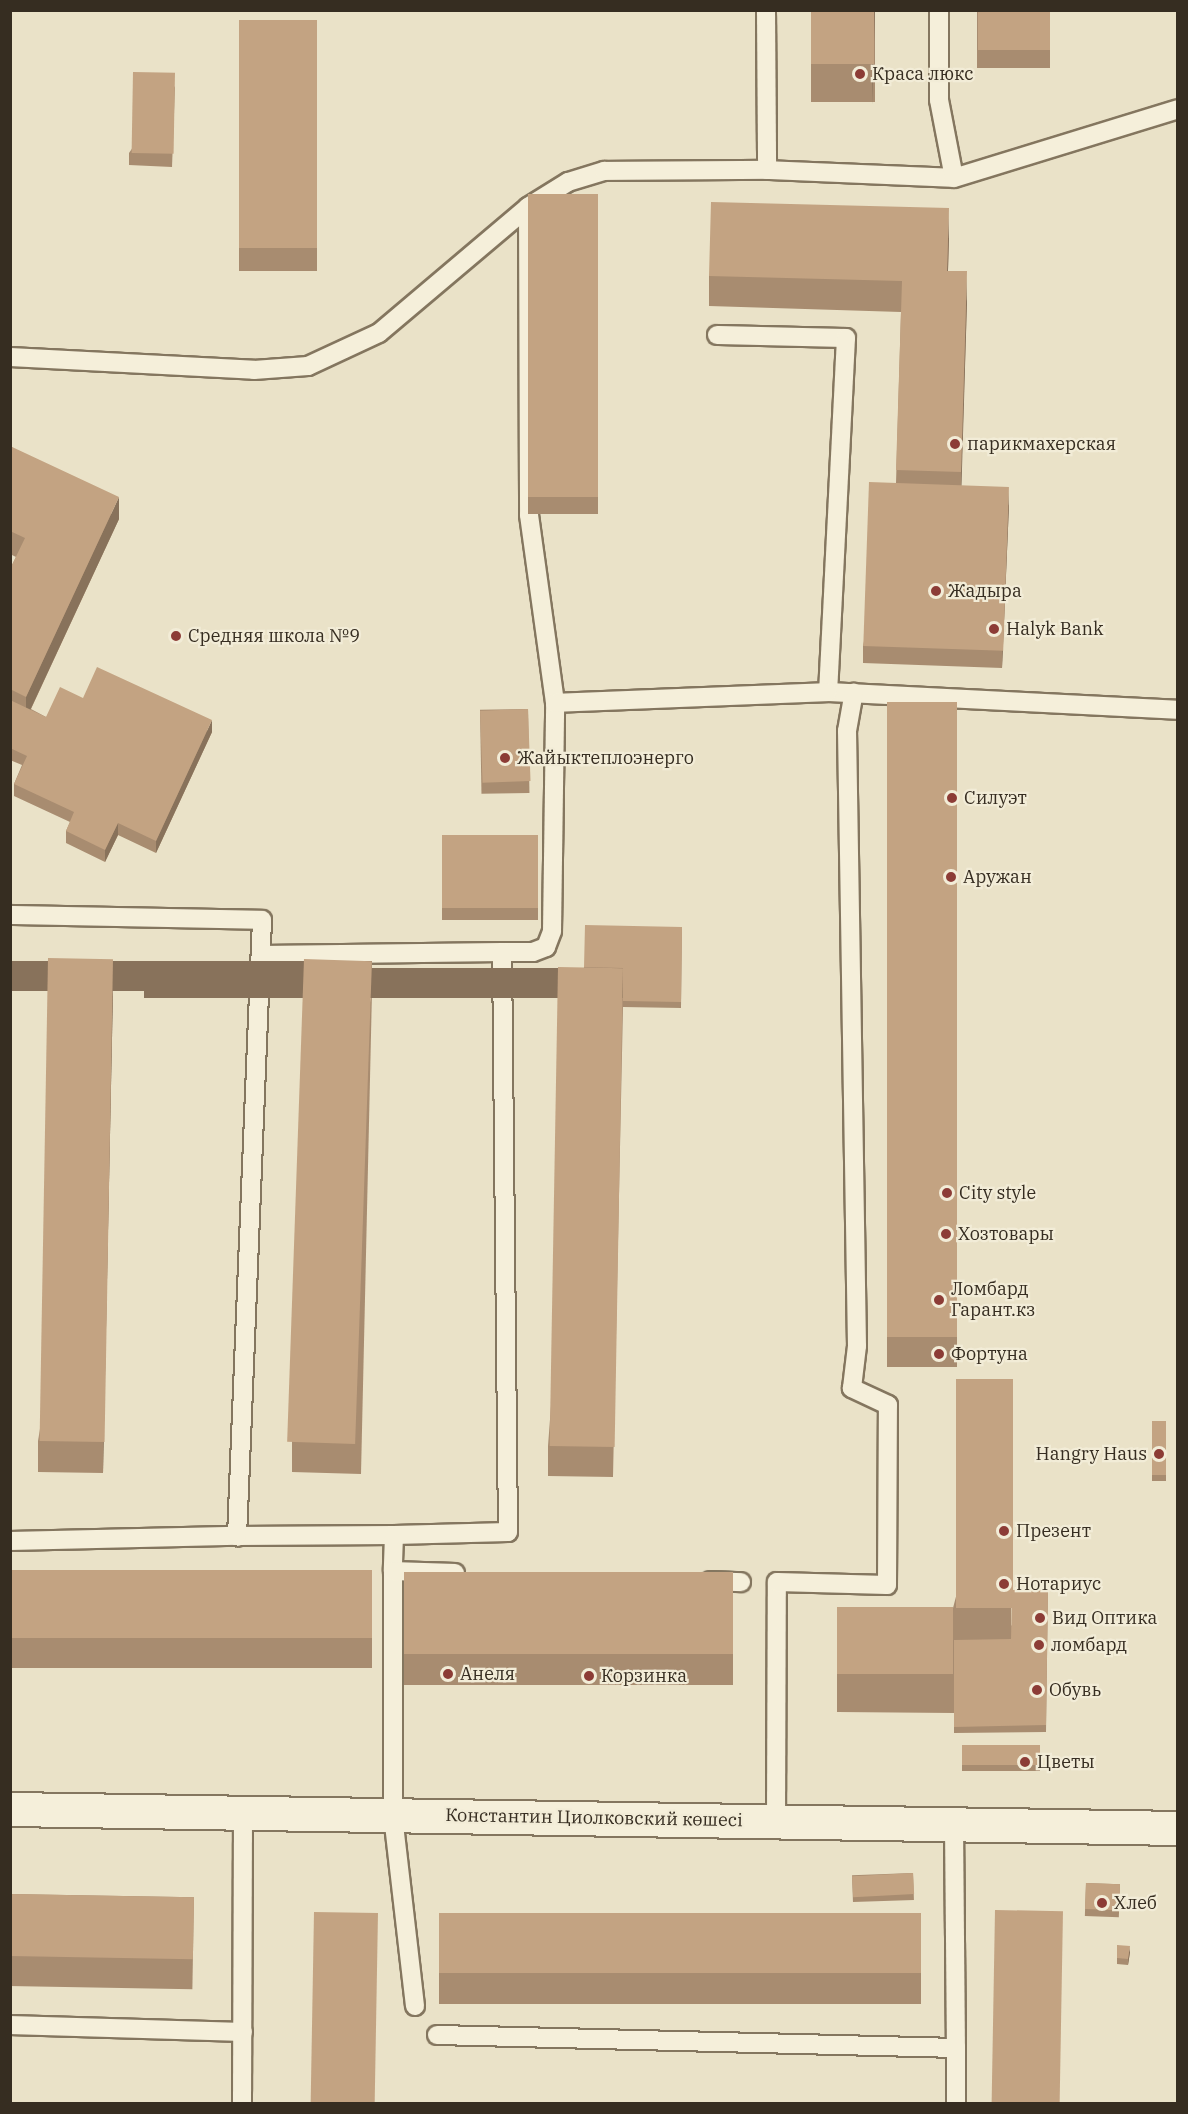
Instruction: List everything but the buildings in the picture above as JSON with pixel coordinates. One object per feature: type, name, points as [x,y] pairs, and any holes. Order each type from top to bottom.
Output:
[{"type":"street","name":"Константин Циолковский көшесі","points":[[10,1809],[1178,1828]]},
{"type":"lane","points":[[766,10],[767,170]]},
{"type":"lane","points":[[939,10],[939,100],[954,178]]},
{"type":"lane","points":[[10,357],[254,370],[308,366],[379,333],[528,207],[568,182],[604,171],[767,170],[954,178],[1178,109]]},
{"type":"lane","points":[[262,955],[533,952],[546,947],[552,931],[555,703],[529,514],[528,207]]},
{"type":"lane","points":[[717,334],[846,338],[828,692]]},
{"type":"lane","points":[[555,703],[828,692],[1178,710]]},
{"type":"lane","points":[[776,1821],[777,1582],[886,1585],[888,1405],[852,1388],[857,1346],[847,731],[854,693]]},
{"type":"lane","points":[[10,915],[262,920],[237,1536]]},
{"type":"lane","points":[[10,1541],[508,1532],[502,952]]},
{"type":"lane","points":[[394,1535],[393,1815],[415,2006]]},
{"type":"lane","points":[[393,1571],[474,1574]]},
{"type":"lane","points":[[695,1581],[741,1582]]},
{"type":"lane","points":[[242,2103],[243,1812]]},
{"type":"lane","points":[[954,1824],[956,2103]]},
{"type":"lane","points":[[10,2025],[243,2031]]},
{"type":"lane","points":[[437,2035],[956,2048]]},
{"type":"place","name":"Краса люкс","points":[[860,74]]},
{"type":"place","name":"парикмахерская","points":[[955,444]]},
{"type":"place","name":"Жадыра","points":[[936,591]]},
{"type":"place","name":"Halyk Bank","points":[[994,629]]},
{"type":"place","name":"Средняя школа №9","points":[[176,636]]},
{"type":"place","name":"Жайыктеплоэнерго","points":[[505,758]]},
{"type":"place","name":"Силуэт","points":[[952,798]]},
{"type":"place","name":"Аружан","points":[[951,877]]},
{"type":"place","name":"City style","points":[[947,1193]]},
{"type":"place","name":"Хозтовары","points":[[946,1234]]},
{"type":"place","name":"Ломбард Гарант.кз","points":[[939,1300]]},
{"type":"place","name":"Фортуна","points":[[939,1354]]},
{"type":"place","name":"Hangry Haus","points":[[1159,1454]]},
{"type":"place","name":"Презент","points":[[1004,1531]]},
{"type":"place","name":"Нотариус","points":[[1004,1584]]},
{"type":"place","name":"Вид Оптика","points":[[1040,1618]]},
{"type":"place","name":"ломбард","points":[[1039,1645]]},
{"type":"place","name":"Анеля","points":[[448,1674]]},
{"type":"place","name":"Корзинка","points":[[589,1676]]},
{"type":"place","name":"Обувь","points":[[1037,1690]]},
{"type":"place","name":"Цветы","points":[[1025,1762]]},
{"type":"place","name":"Хлеб","points":[[1102,1903]]}]
